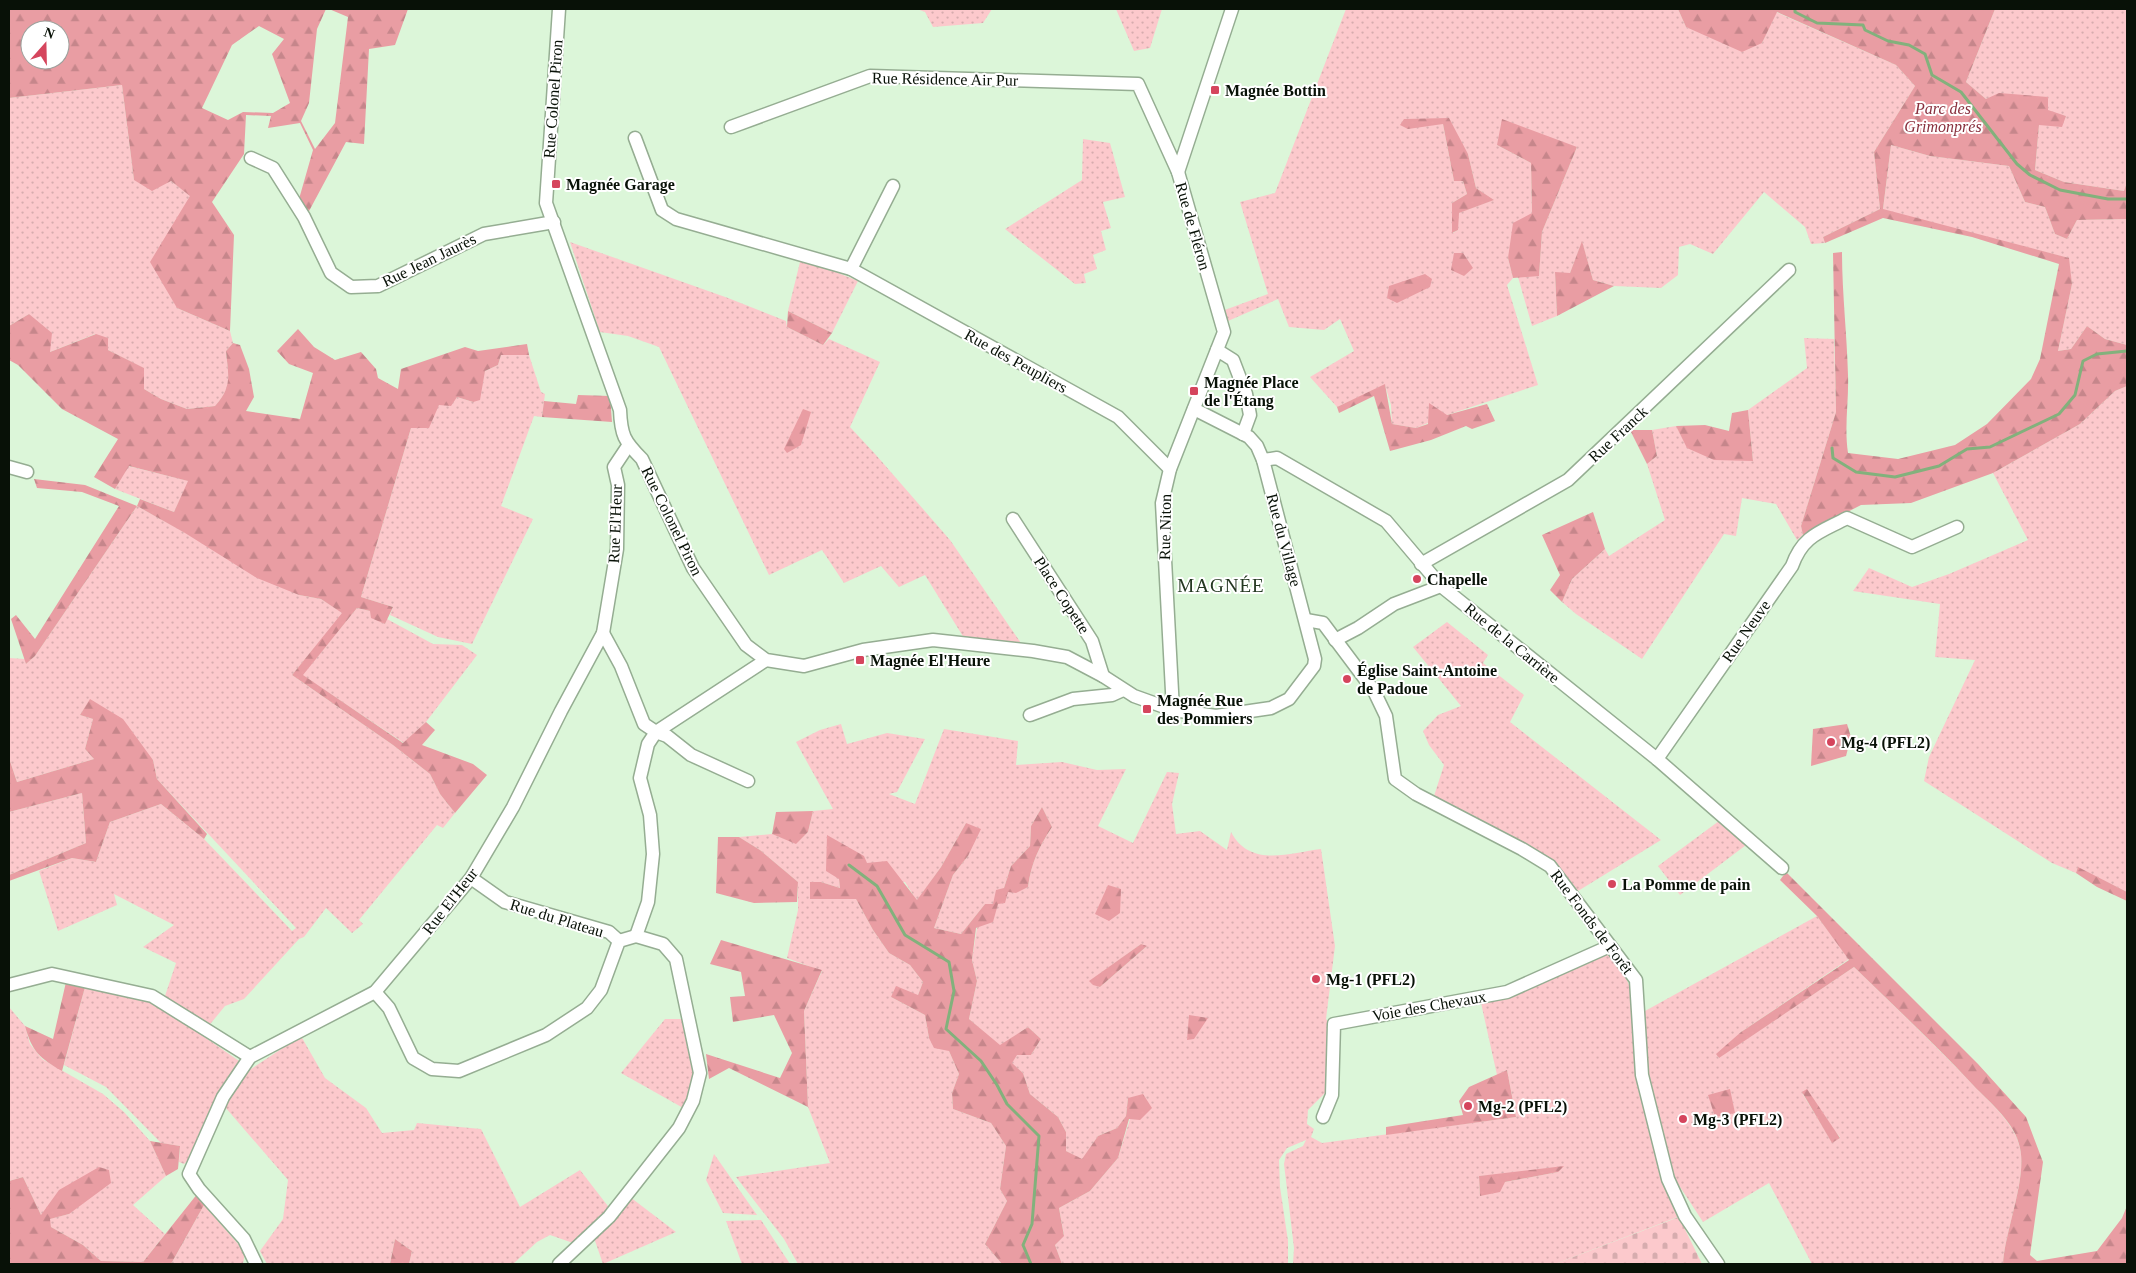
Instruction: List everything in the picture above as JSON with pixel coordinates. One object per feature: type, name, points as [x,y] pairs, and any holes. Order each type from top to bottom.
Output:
[{"type":"street","name":"Rue Colonel Piron","points":[[559,9],[546,203],[620,410],[621,432],[628,446],[642,459],[693,568],[746,645],[766,660],[804,666],[863,650],[933,640],[1033,651],[1067,657],[1103,676],[1134,696],[1173,710],[1216,716],[1271,708],[1289,699]]},
{"type":"street","name":"Rue de Fléron","points":[[1194,409],[1224,332],[1178,172],[1232,9]]},
{"type":"street","name":"Rue Résidence Air Pur","points":[[732,128],[870,76],[1138,84],[1178,172]]},
{"type":"street","name":"Rue des Peupliers","points":[[635,138],[662,210],[676,219],[851,269],[1118,417],[1170,469]]},
{"type":"street","name":"Rue Jean Jaurès","points":[[251,158],[273,168],[304,217],[331,273],[350,287],[378,286],[484,234],[554,222]]},
{"type":"street","points":[[851,269],[893,186]]},
{"type":"street","name":"Rue Franck","points":[[1421,564],[1568,480],[1789,270]]},
{"type":"street","points":[[1217,350],[1233,360],[1246,394],[1250,415],[1243,434]]},
{"type":"street","points":[[1194,409],[1254,441],[1263,460]]},
{"type":"street","name":"Rue Niton","points":[[1173,710],[1162,503],[1170,469],[1194,409]]},
{"type":"street","name":"Rue El'Heur","points":[[256,1264],[244,1239],[199,1189],[190,1174],[223,1097],[250,1057],[376,992],[470,878],[513,807],[603,633],[617,549],[618,485],[614,467],[628,446]]},
{"type":"street","name":"Rue de la Carrière","points":[[1263,460],[1277,458],[1386,521],[1441,586],[1657,759],[1782,868]]},
{"type":"street","name":"Rue du Village","points":[[1263,460],[1315,659],[1314,666],[1289,699]]},
{"type":"street","points":[[9,468],[27,472]]},
{"type":"street","name":"Rue Neuve","points":[[1657,759],[1792,566],[1798,550],[1806,540],[1847,518],[1912,547],[1958,527]]},
{"type":"street","name":"Place Copette","points":[[1013,519],[1092,641],[1103,676]]},
{"type":"street","points":[[1306,620],[1323,623],[1335,640],[1358,628],[1394,604],[1441,586]]},
{"type":"street","points":[[603,633],[621,666],[644,724],[656,732],[667,736],[691,755],[748,782]]},
{"type":"street","name":"Rue Fonds de Forêt","points":[[1335,640],[1374,691],[1386,716],[1395,779],[1416,794],[1522,849],[1550,866],[1636,980],[1642,1075],[1668,1179],[1685,1216],[1718,1264]]},
{"type":"street","points":[[636,936],[648,902],[653,854],[650,815],[640,778],[648,744],[656,732],[766,660]]},
{"type":"street","points":[[1030,716],[1073,699],[1112,695],[1123,690]]},
{"type":"street","name":"Rue du Plateau","points":[[470,878],[505,902],[609,932],[618,941]]},
{"type":"street","points":[[376,992],[389,1008],[413,1058],[432,1069],[459,1071],[546,1035],[588,1008],[601,990],[618,941],[636,936],[663,944],[676,959],[700,1073],[692,1101],[679,1128],[609,1217],[560,1264]]},
{"type":"street","name":"Voie des Chevaux","points":[[1323,1117],[1332,1095],[1334,1024],[1507,992],[1610,946]]},
{"type":"street","points":[[9,985],[52,974],[152,996],[250,1057]]},
{"type":"green space","points":[[9,9],[326,9],[317,29],[309,103],[301,121],[315,149],[335,123],[348,17],[329,9],[408,9],[395,45],[369,49],[364,144],[346,142],[308,213],[299,199],[313,150],[300,123],[268,128],[271,116],[246,115],[244,154],[212,202],[234,235],[230,331],[177,308],[150,262],[190,196],[171,181],[152,191],[134,180],[122,85],[9,98]],"holes":[[[259,26],[284,39],[272,54],[290,103],[273,113],[243,112],[228,120],[202,108],[232,45]]]},
{"type":"green space","points":[[917,9],[992,9],[983,23],[933,27],[925,12]]},
{"type":"green space","points":[[1116,9],[1162,9],[1150,48],[1134,51]]},
{"type":"green space","points":[[1346,9],[1678,9],[1686,27],[1762,43],[1776,12],[1896,65],[1915,86],[1874,152],[1880,209],[1823,237],[1825,243],[1811,244],[1805,227],[1764,192],[1713,254],[1690,244],[1679,247],[1678,275],[1661,288],[1614,286],[1593,280],[1582,242],[1570,273],[1555,273],[1557,316],[1532,326],[1518,277],[1539,275],[1542,232],[1577,147],[1497,145],[1531,163],[1532,213],[1508,258],[1513,278],[1507,285],[1538,385],[1447,415],[1416,428],[1392,424],[1391,405],[1385,385],[1337,407],[1310,377],[1354,351],[1340,319],[1324,330],[1289,327],[1278,299],[1228,321],[1222,311],[1268,294],[1240,202],[1275,193]],"holes":[[[1443,124],[1468,154],[1476,188],[1493,200],[1458,213],[1458,230],[1453,233],[1452,203],[1467,194],[1463,181],[1454,181]]]},
{"type":"green space","name":"Parc des Grimonprés","points":[[1678,9],[1995,9],[1966,82],[1986,99],[1999,93],[2048,97],[2048,110],[2066,116],[2062,127],[2039,125],[2035,170],[2064,182],[2124,191],[2127,182],[2127,219],[2077,220],[2067,239],[2055,234],[2045,207],[2025,202],[2009,166],[1930,156],[1891,145],[1883,209],[2069,258],[2072,284],[2058,351],[2071,349],[2087,326],[2105,339],[2127,345],[2127,386],[2115,391],[2080,424],[1993,473],[1911,503],[1861,505],[1803,535],[1801,526],[1836,412],[1833,253],[1842,252],[1848,375],[1846,434],[1848,453],[1898,459],[1955,445],[1987,424],[2031,379],[2040,359],[2059,264],[1972,237],[1883,218],[1825,243],[1823,237],[1880,209],[1874,152],[1915,86],[1896,65],[1777,12],[1762,43],[1742,52],[1686,27]]},
{"type":"green space","points":[[1995,9],[2127,9],[2127,182],[2124,191],[2064,182],[2035,170],[2039,125],[2066,116],[1986,99],[1966,82]]},
{"type":"green space","points":[[122,85],[134,180],[171,181],[191,196],[177,308],[230,331],[233,343],[226,351],[227,386],[221,399],[215,406],[187,409],[161,399],[144,389],[143,368],[108,350],[95,334],[50,352],[29,314],[9,326],[9,98]]},
{"type":"green space","points":[[1449,118],[1468,154],[1476,188],[1494,200],[1459,213],[1458,230],[1452,233],[1452,203],[1467,194],[1463,181],[1454,181],[1443,124],[1408,129],[1400,125],[1404,119]]},
{"type":"green space","points":[[1502,119],[1577,147],[1542,232],[1539,276],[1513,278],[1508,258],[1513,223],[1532,213],[1531,163],[1497,145]]},
{"type":"green space","points":[[1083,139],[1110,143],[1125,197],[1103,202],[1111,228],[1101,231],[1106,250],[1093,255],[1097,269],[1084,274],[1086,283],[1075,284],[1005,229],[1082,180]]},
{"type":"green space","points":[[1891,145],[1930,156],[2009,166],[2025,202],[2045,207],[2055,234],[2067,239],[2077,220],[2127,219],[2127,345],[2105,339],[2087,326],[2071,349],[2058,351],[2072,284],[2068,258],[1883,210]]},
{"type":"green space","points":[[1582,241],[1593,280],[1614,286],[1557,316],[1555,272],[1570,273]]},
{"type":"green space","points":[[570,242],[728,298],[786,321],[787,327],[823,345],[829,339],[880,362],[850,427],[950,540],[1021,643],[964,638],[925,575],[899,587],[881,566],[844,583],[822,550],[769,575],[659,347],[628,336],[600,332]]},
{"type":"green space","points":[[1454,253],[1463,253],[1473,268],[1464,276],[1451,270]]},
{"type":"green space","points":[[801,258],[858,281],[832,333],[788,311]]},
{"type":"green space","points":[[1425,274],[1432,279],[1430,287],[1397,303],[1387,298],[1389,286]]},
{"type":"green space","points":[[788,311],[832,333],[823,345],[787,327]]},
{"type":"green space","points":[[29,314],[52,333],[50,352],[96,334],[108,338],[108,350],[144,368],[144,389],[161,399],[187,409],[215,406],[221,399],[228,380],[226,351],[233,343],[240,345],[249,369],[254,397],[246,411],[300,419],[313,373],[289,364],[277,351],[298,329],[314,347],[335,360],[361,352],[376,369],[378,378],[398,389],[401,369],[465,347],[478,351],[527,344],[529,355],[501,355],[498,365],[485,371],[480,400],[473,402],[457,397],[451,406],[439,405],[429,428],[411,428],[361,597],[393,607],[385,624],[371,618],[370,611],[357,608],[303,675],[403,743],[426,722],[435,730],[422,745],[473,764],[487,775],[455,813],[440,794],[430,774],[393,745],[292,675],[342,613],[321,599],[299,595],[257,578],[185,533],[137,506],[140,499],[174,512],[188,481],[129,466],[115,489],[94,477],[118,439],[62,409],[18,365],[9,360],[9,326]]},
{"type":"green space","points":[[1804,338],[1834,339],[1836,412],[1801,526],[1803,535],[1797,540],[1776,504],[1742,498],[1736,536],[1724,534],[1642,659],[1576,614],[1562,602],[1572,579],[1605,549],[1609,556],[1665,520],[1647,464],[1657,456],[1652,430],[1676,426],[1688,448],[1753,461],[1748,410],[1807,368]]},
{"type":"green space","points":[[501,355],[529,355],[541,392],[545,394],[542,417],[534,416],[501,506],[533,519],[472,644],[438,637],[390,615],[393,607],[361,597],[411,428],[439,405],[457,397],[473,402],[485,371],[498,365]]},
{"type":"green space","points":[[1385,384],[1392,424],[1416,428],[1428,424],[1429,403],[1447,415],[1487,404],[1495,421],[1472,429],[1466,426],[1431,440],[1390,451],[1374,396],[1339,413],[1337,407]]},
{"type":"green space","points":[[2127,386],[2127,892],[2078,868],[2076,873],[2052,863],[1924,781],[1929,757],[1975,660],[1935,657],[1940,604],[1853,591],[1869,568],[1912,587],[1949,574],[2028,540],[1993,473],[2080,424],[2115,391]]},
{"type":"green space","points":[[578,395],[610,396],[612,422],[542,417],[544,401],[576,404]]},
{"type":"green space","points":[[803,409],[811,412],[801,445],[787,453],[784,449]]},
{"type":"green space","points":[[1748,410],[1753,461],[1714,460],[1687,448],[1676,426],[1705,425],[1729,431],[1732,413]]},
{"type":"green space","points":[[1630,430],[1652,430],[1657,456],[1647,464]]},
{"type":"green space","points":[[128,466],[189,481],[174,512],[115,489]]},
{"type":"green space","points":[[34,479],[85,485],[137,506],[35,656],[26,664],[11,619],[16,615],[35,639],[119,506],[82,492],[37,488]]},
{"type":"green space","points":[[137,506],[299,595],[321,599],[343,613],[292,675],[393,745],[430,774],[440,794],[455,813],[443,828],[437,825],[359,920],[363,924],[352,933],[326,908],[304,937],[299,939],[244,999],[225,1006],[207,1028],[164,999],[176,963],[143,947],[174,925],[114,894],[117,905],[58,931],[39,871],[72,858],[96,862],[110,822],[161,804],[204,839],[292,931],[296,928],[157,779],[153,760],[90,700],[80,715],[93,719],[85,749],[94,759],[17,782],[9,758],[9,658],[25,659],[26,664],[35,656]]},
{"type":"green space","points":[[1593,512],[1605,549],[1572,579],[1562,602],[1550,590],[1560,575],[1542,535]]},
{"type":"green space","points":[[357,608],[370,611],[385,624],[387,619],[433,644],[462,645],[477,655],[426,722],[404,743],[302,675]]},
{"type":"green space","points":[[1447,622],[1488,655],[1483,663],[1524,695],[1510,722],[1661,840],[1578,891],[1554,861],[1434,796],[1444,765],[1429,745],[1423,731],[1438,715],[1461,706],[1413,647]]},
{"type":"green space","points":[[90,699],[123,719],[153,760],[157,779],[207,834],[204,839],[161,804],[110,822],[96,862],[72,858],[9,881],[9,875],[86,843],[82,793],[9,812],[9,758],[17,782],[94,759],[85,749],[93,719],[80,715]]},
{"type":"green space","points":[[841,724],[847,744],[887,733],[925,739],[897,792],[889,794],[915,804],[944,729],[1018,741],[1016,765],[1062,762],[1097,770],[1126,769],[1098,826],[1133,843],[1167,772],[1179,773],[1172,804],[1176,834],[1200,831],[1227,850],[1231,832],[1239,843],[1249,850],[1271,856],[1321,849],[1335,946],[1326,1019],[1331,1026],[1328,1090],[1308,1110],[1307,1124],[1314,1129],[1311,1137],[1322,1143],[1516,1117],[1507,1070],[1497,1075],[1481,1003],[1607,954],[1619,962],[1632,992],[1635,1063],[1683,1215],[1555,1264],[1293,1264],[1294,1248],[1284,1164],[1286,1154],[1303,1146],[1306,1140],[1287,1148],[1279,1160],[1280,1187],[1288,1241],[1288,1264],[1062,1264],[1055,1245],[1064,1235],[1059,1208],[1090,1191],[1118,1158],[1130,1119],[1128,1098],[1126,1116],[1117,1128],[1098,1136],[1082,1160],[1066,1151],[1066,1132],[1058,1117],[1030,1094],[1023,1073],[1011,1063],[1016,1055],[1031,1055],[1041,1039],[1028,1027],[1000,1046],[969,1019],[977,981],[972,960],[977,928],[1008,892],[1028,887],[1036,856],[1052,827],[1042,807],[1031,826],[1030,846],[1011,866],[1004,888],[993,905],[985,904],[961,934],[934,928],[953,875],[968,856],[966,823],[941,867],[917,901],[905,882],[839,879],[840,888],[821,882],[810,899],[856,899],[873,930],[889,953],[910,965],[923,982],[918,995],[891,997],[925,1015],[929,1038],[949,1051],[959,1074],[952,1093],[953,1109],[991,1123],[1006,1146],[1000,1189],[1007,1201],[985,1244],[1002,1264],[798,1264],[784,1239],[736,1177],[830,1163],[808,1107],[804,1011],[822,971],[787,958],[798,910],[798,882],[760,850],[739,837],[772,834],[796,843],[808,832],[813,811],[833,809],[796,742],[820,730]],"holes":[[[1141,944],[1146,947],[1100,987],[1090,981]],[[1558,1172],[1505,1182],[1480,1196],[1479,1176]]]},
{"type":"green space","points":[[1847,724],[1851,737],[1846,756],[1811,766],[1813,729]]},
{"type":"green space","points":[[82,793],[86,843],[9,875],[9,812]]},
{"type":"green space","points":[[1042,807],[1052,827],[1036,856],[1028,887],[1016,893],[1008,892],[1005,903],[998,904],[993,922],[976,928],[972,960],[977,981],[969,1019],[1000,1045],[1028,1027],[1041,1039],[1031,1055],[1017,1055],[1012,1063],[1023,1073],[1030,1094],[1058,1117],[1066,1132],[1066,1151],[1082,1159],[1098,1136],[1117,1128],[1126,1116],[1128,1098],[1143,1094],[1152,1108],[1140,1120],[1129,1119],[1118,1158],[1090,1191],[1059,1208],[1064,1236],[1055,1245],[1062,1264],[1002,1264],[985,1244],[1007,1201],[1000,1189],[1006,1146],[991,1123],[953,1109],[952,1093],[959,1074],[949,1051],[934,1048],[929,1038],[925,1015],[891,997],[896,986],[918,995],[923,982],[910,965],[889,953],[873,930],[856,899],[810,899],[810,882],[821,882],[840,888],[839,879],[826,871],[827,835],[864,856],[867,863],[887,861],[917,900],[941,867],[966,823],[981,829],[968,856],[953,875],[934,928],[961,934],[985,904],[993,904],[996,890],[1004,888],[1011,866],[1030,846],[1031,826]]},
{"type":"green space","points":[[813,811],[808,832],[796,844],[772,834],[776,812]]},
{"type":"green space","points":[[1719,821],[1746,845],[1680,895],[1658,866]]},
{"type":"green space","points":[[718,837],[739,837],[760,850],[798,882],[797,902],[754,903],[716,893]]},
{"type":"green space","points":[[2078,867],[2127,892],[2127,901],[2097,887],[2076,873]]},
{"type":"green space","points":[[1786,872],[1978,1064],[2026,1117],[2043,1162],[2030,1255],[2037,1261],[2097,1251],[2122,1218],[2127,1206],[2127,1264],[2003,1264],[2021,1174],[2020,1148],[2013,1130],[2001,1114],[1944,1055],[1854,967],[1719,1058],[1716,1054],[1741,1032],[1849,960],[1817,916],[1780,880]]},
{"type":"green space","points":[[1108,885],[1121,889],[1120,913],[1109,921],[1095,914]]},
{"type":"green space","points":[[1817,916],[1849,959],[1741,1032],[1718,1058],[1854,967],[1994,1106],[2013,1130],[2020,1148],[2021,1174],[2003,1264],[1812,1264],[1769,1183],[1703,1222],[1671,1173],[1644,1066],[1645,1011]],"holes":[[[1802,1093],[1840,1137],[1832,1142]]]},
{"type":"green space","points":[[721,940],[822,970],[804,1011],[808,1107],[729,1068],[709,1079],[706,1054],[780,1078],[792,1053],[774,1015],[733,1022],[730,997],[745,996],[741,972],[710,964]]},
{"type":"green space","points":[[1141,944],[1147,946],[1100,987],[1093,985],[1089,981]]},
{"type":"green space","points":[[66,982],[85,987],[62,1071],[42,1058],[34,1048],[25,1026],[53,1039]]},
{"type":"green space","points":[[85,987],[150,999],[239,1061],[226,1081],[197,1152],[184,1164],[179,1162],[180,1146],[161,1143],[106,1087],[64,1065]]},
{"type":"green space","points":[[9,1007],[25,1026],[30,1044],[42,1059],[103,1094],[124,1112],[150,1141],[166,1176],[133,1205],[165,1234],[143,1262],[101,1261],[83,1245],[51,1227],[49,1219],[69,1214],[41,1215],[23,1177],[9,1181]]},
{"type":"green space","points":[[1189,1015],[1208,1018],[1194,1039],[1187,1040]]},
{"type":"green space","points":[[665,1019],[687,1019],[698,1074],[685,1109],[621,1073]]},
{"type":"green space","points":[[301,1036],[325,1078],[366,1108],[382,1133],[414,1130],[417,1123],[481,1129],[520,1207],[580,1170],[611,1210],[576,1244],[550,1235],[537,1242],[513,1264],[409,1264],[412,1251],[395,1239],[390,1264],[267,1264],[260,1251],[283,1219],[288,1180],[225,1107],[234,1084],[245,1073]]},
{"type":"green space","points":[[1507,1070],[1516,1117],[1386,1135],[1386,1127],[1463,1115],[1459,1101],[1469,1087]]},
{"type":"green space","points":[[1730,1089],[1735,1113],[1715,1117],[1708,1095]]},
{"type":"green space","points":[[1807,1089],[1840,1138],[1832,1143],[1802,1092]]},
{"type":"green space","points":[[150,1141],[180,1146],[178,1169],[166,1176]]},
{"type":"green space","points":[[714,1154],[757,1215],[723,1213],[706,1180]]},
{"type":"green space","points":[[1564,1166],[1558,1172],[1505,1182],[1500,1192],[1480,1196],[1479,1176]]},
{"type":"green space","points":[[99,1167],[109,1170],[111,1183],[69,1214],[50,1219],[51,1227],[83,1245],[101,1261],[143,1262],[198,1193],[204,1205],[171,1264],[9,1264],[9,1181],[23,1177],[41,1215],[59,1190]]},
{"type":"green space","points":[[630,1197],[676,1232],[603,1264],[593,1235]]},
{"type":"green space","points":[[204,1205],[245,1252],[243,1264],[171,1264]]},
{"type":"green space","points":[[1679,1217],[1702,1264],[1555,1264]]},
{"type":"green space","points":[[761,1220],[790,1264],[742,1264],[726,1221]]},
{"type":"green space","points":[[395,1239],[412,1251],[409,1264],[390,1264]]},
{"type":"waterway","points":[[1795,9],[1795,12],[1817,23],[1863,25],[1865,30],[1888,41],[1909,45],[1925,54],[1932,75],[1961,92],[2017,164],[2030,175],[2060,190],[2108,199],[2127,199]]},
{"type":"waterway","points":[[1832,448],[1833,458],[1856,472],[1895,477],[1939,466],[1967,449],[1990,447],[2059,414],[2075,395],[2083,361],[2097,354],[2127,351]]},
{"type":"waterway","points":[[849,865],[877,886],[905,935],[949,962],[954,991],[946,1029],[981,1061],[1007,1104],[1039,1136],[1032,1224],[1023,1245],[1031,1264]]},
{"type":"place","name":"Magnée Bottin","points":[[1215,90]]},
{"type":"place","name":"Magnée Garage","points":[[556,184]]},
{"type":"place","name":"Magnée Place de l'Étang","points":[[1194,391]]},
{"type":"place","name":"Chapelle","points":[[1417,579]]},
{"type":"place","name":"Magnée El'Heure","points":[[860,660]]},
{"type":"place","name":"Église Saint-Antoine de Padoue","points":[[1347,679]]},
{"type":"place","name":"Magnée Rue des Pommiers","points":[[1147,709]]},
{"type":"place","name":"Mg-4 (PFL2)","points":[[1831,742]]},
{"type":"place","name":"La Pomme de pain","points":[[1612,884]]},
{"type":"place","name":"Mg-1 (PFL2)","points":[[1316,979]]},
{"type":"place","name":"Mg-2 (PFL2)","points":[[1468,1106]]},
{"type":"place","name":"Mg-3 (PFL2)","points":[[1683,1119]]},
{"type":"district","name":"MAGNÉE","points":[[1221,585]]}]
